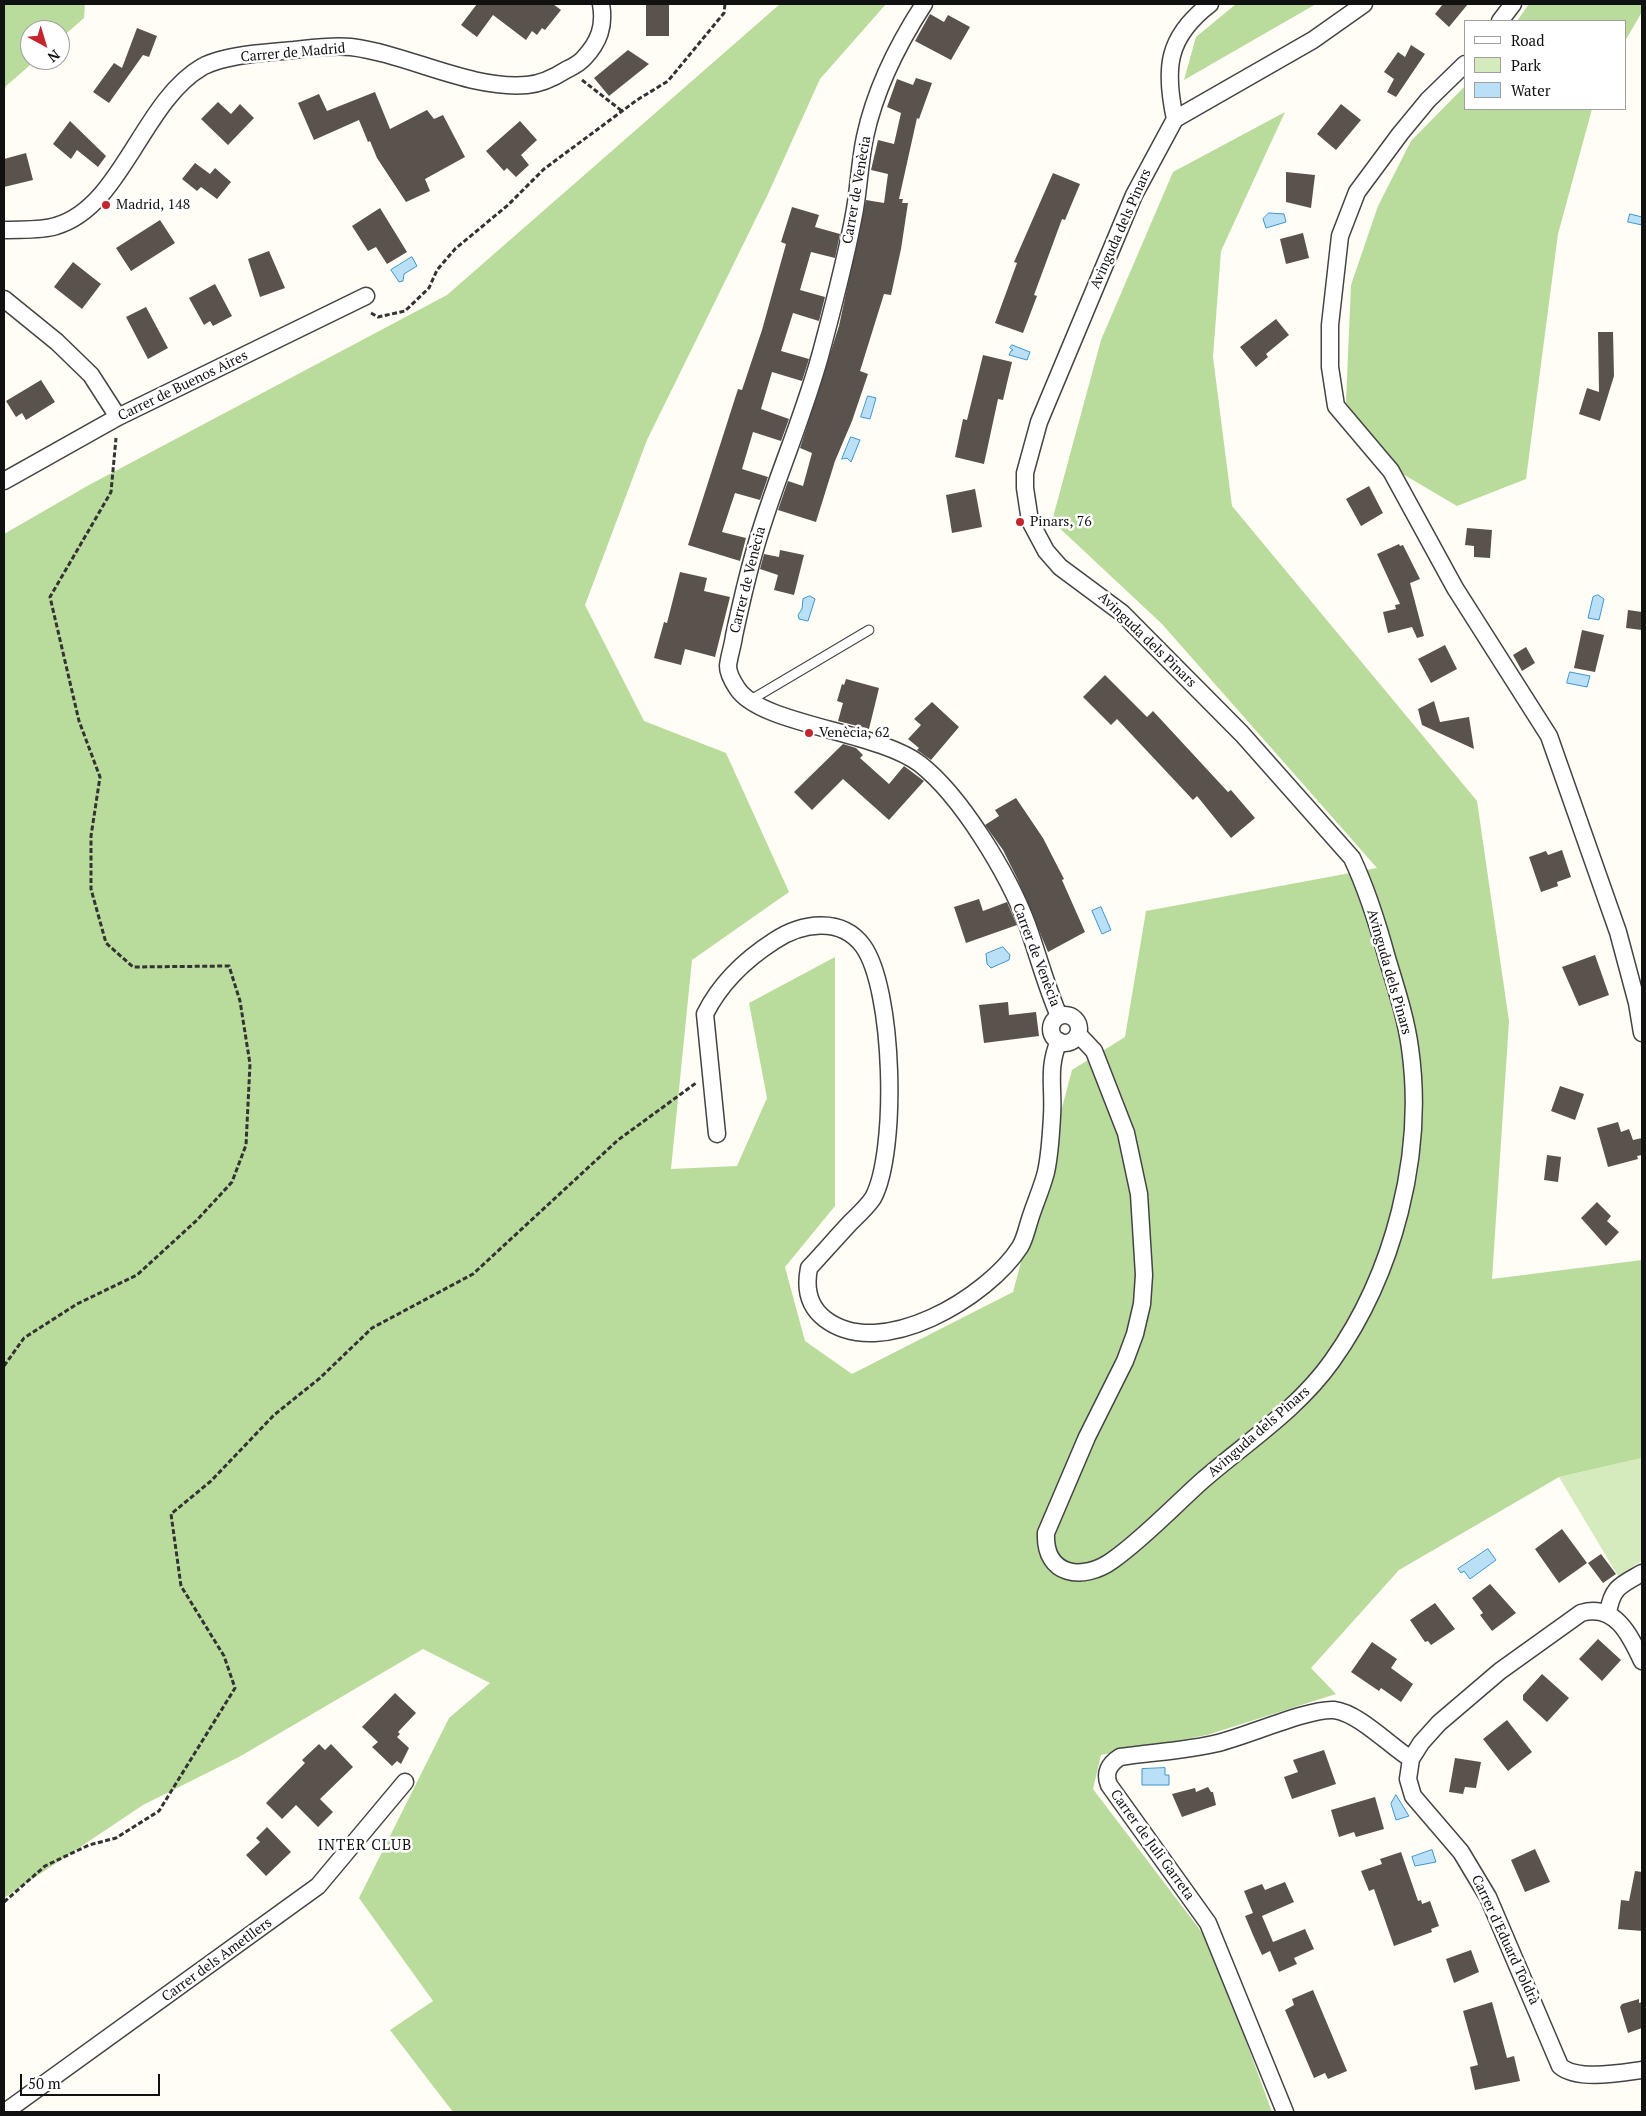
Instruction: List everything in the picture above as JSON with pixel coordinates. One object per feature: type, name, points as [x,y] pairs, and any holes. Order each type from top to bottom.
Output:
[{"type":"street","name":"Carrer de Madrid","points":[[4,230],[56,226],[84,211],[118,172],[174,89],[188,76],[204,66],[226,59],[293,50],[350,47],[492,84],[528,85],[581,62],[594,47],[603,29],[601,4]]},
{"type":"street","name":"Carrer de Venècia","points":[[924,4],[898,47],[872,112],[865,136],[855,209],[843,267],[820,357],[763,518],[743,594],[728,667],[732,681],[748,702],[767,711],[884,745],[918,762],[949,791],[992,857],[1013,894],[1026,922],[1043,969],[1047,988],[1059,1016]]},
{"type":"street","points":[[1210,4],[1187,23],[1173,47],[1169,91],[1175,119],[1313,40],[1364,4]]},
{"type":"street","points":[[1501,20],[1513,4]]},
{"type":"street","points":[[1464,65],[1428,100],[1357,192],[1340,236],[1330,325],[1330,366],[1336,406],[1390,471],[1456,588],[1549,736],[1618,932],[1637,1003],[1642,1033]]},
{"type":"street","name":"Avinguda dels Pinars","points":[[1078,1034],[1094,1051],[1126,1134],[1139,1194],[1144,1275],[1142,1304],[1135,1334],[1125,1360],[1087,1437],[1046,1533],[1045,1545],[1050,1558],[1056,1566],[1067,1571],[1085,1573],[1112,1561],[1241,1448],[1277,1420],[1311,1388],[1332,1362],[1351,1332],[1368,1299],[1396,1226],[1407,1180],[1412,1127],[1411,1050],[1406,1024],[1384,946],[1361,877],[1352,858],[1242,734],[1122,613],[1060,567],[1046,551],[1037,535],[1027,506],[1025,473],[1039,422],[1134,195],[1175,119]]},
{"type":"street","points":[[4,299],[58,342],[91,375],[118,417]]},
{"type":"street","name":"Carrer de Buenos Aires","points":[[4,481],[118,417],[360,300]]},
{"type":"street","points":[[717,1134],[705,1014],[726,980],[768,945],[786,933],[812,924],[841,930],[852,935],[863,946],[878,983],[884,1014],[889,1072],[886,1145],[872,1198],[809,1268],[806,1283],[809,1298],[818,1314],[830,1323],[842,1328],[868,1332],[899,1330],[964,1301],[1004,1269],[1022,1245],[1046,1171],[1052,1116],[1050,1071],[1059,1042]]},
{"type":"street","points":[[1069,1015],[1077,1020],[1078,1034],[1072,1041],[1059,1042],[1053,1035],[1051,1027],[1059,1016],[1069,1015]]},
{"type":"street","points":[[1608,1613],[1612,1594],[1621,1584],[1642,1573]]},
{"type":"street","points":[[1411,1759],[1421,1743],[1439,1723],[1500,1671],[1582,1613],[1591,1610],[1608,1613],[1630,1636],[1642,1661]]},
{"type":"street","name":"Carrer de Juli Garreta","points":[[1285,2112],[1208,1923],[1109,1786],[1107,1773],[1113,1761],[1120,1757],[1188,1750],[1257,1732],[1317,1711],[1335,1710],[1369,1728],[1411,1759]]},
{"type":"street","name":"Carrer d'Eduard Toldrà","points":[[1411,1759],[1408,1779],[1413,1796],[1461,1852],[1488,1897],[1560,2066],[1568,2073],[1579,2075],[1642,2070]]},
{"type":"street","name":"Carrer dels Ametllers","points":[[5,2112],[318,1886],[405,1782]]},
{"type":"lane","points":[[748,702],[869,630]]},
{"type":"path","points":[[360,300],[378,317],[405,310],[429,288],[437,270],[455,249],[508,205],[544,169],[622,111],[668,81],[724,13],[725,4]]},
{"type":"path","points":[[568,69],[622,111]]},
{"type":"path","points":[[4,1366],[24,1338],[77,1304],[137,1275],[197,1220],[232,1182],[246,1145],[250,1064],[240,1000],[228,966],[133,967],[106,943],[91,889],[91,836],[100,777],[79,721],[50,596],[111,492],[118,417]]},
{"type":"path","points":[[4,1902],[45,1866],[89,1845],[116,1838],[159,1811],[235,1688],[224,1656],[181,1586],[171,1514],[211,1481],[274,1415],[320,1378],[372,1328],[473,1274],[618,1140],[711,1072]]},
{"type":"green space","points":[[4,4],[85,4],[84,18],[70,30],[70,20],[20,20],[20,70],[24,70],[6,86],[4,93]]},
{"type":"green space","points":[[780,4],[886,4],[820,79],[768,194],[647,440],[585,605],[644,721],[726,753],[789,892],[692,960],[671,1169],[737,1166],[767,1098],[749,1003],[835,957],[835,1206],[785,1267],[805,1341],[852,1374],[1013,1292],[1072,1070],[1125,1037],[1146,911],[1377,868],[1162,624],[1052,521],[1101,340],[1173,172],[1285,112],[1221,251],[1213,357],[1232,506],[1477,801],[1509,1021],[1492,1279],[1642,1260],[1642,1458],[1559,1477],[1399,1570],[1311,1668],[1336,1694],[1207,1735],[1101,1755],[1093,1789],[1210,1943],[1272,2112],[453,2112],[390,2030],[433,2001],[359,1898],[449,1718],[490,1683],[423,1649],[239,1757],[143,1805],[4,1898],[4,534],[89,485],[447,295]]},
{"type":"green space","points":[[1236,4],[1316,4],[1184,80],[1196,37]]},
{"type":"green space","points":[[1529,4],[1642,4],[1642,12],[1626,39],[1626,20],[1518,20]]},
{"type":"green space","points":[[1464,87],[1464,110],[1592,110],[1558,234],[1526,479],[1457,506],[1401,473],[1368,436],[1346,402],[1351,285],[1378,206],[1411,141]]},
{"type":"green space","points":[[1642,1458],[1642,1561],[1618,1576],[1559,1477]]},
{"type":"water","points":[[1269,213],[1284,214],[1286,222],[1266,228],[1263,219]]},
{"type":"water","points":[[1630,214],[1642,217],[1642,225],[1628,222]]},
{"type":"water","points":[[412,257],[417,266],[404,274],[403,281],[399,282],[391,270]]},
{"type":"water","points":[[1012,345],[1030,352],[1027,360],[1009,355],[1013,350],[1010,348]]},
{"type":"water","points":[[868,396],[876,398],[870,419],[861,417]]},
{"type":"water","points":[[851,437],[860,440],[851,462],[847,458],[842,459]]},
{"type":"water","points":[[1598,595],[1604,599],[1599,620],[1588,618],[1593,597]]},
{"type":"water","points":[[810,596],[815,599],[808,621],[799,619],[798,615],[802,609],[803,599]]},
{"type":"water","points":[[1570,672],[1590,676],[1587,687],[1567,683]]},
{"type":"water","points":[[1101,907],[1111,930],[1102,934],[1092,911]]},
{"type":"water","points":[[1003,947],[1010,955],[1009,960],[991,968],[987,964],[986,954]]},
{"type":"water","points":[[1488,1549],[1496,1560],[1470,1579],[1464,1571],[1461,1573],[1458,1569]]},
{"type":"water","points":[[1165,1768],[1165,1775],[1169,1775],[1169,1785],[1142,1785],[1142,1769]]},
{"type":"water","points":[[1396,1795],[1409,1816],[1396,1820],[1391,1804]]},
{"type":"water","points":[[1432,1850],[1436,1862],[1415,1866],[1412,1857]]},
{"type":"building","points":[[477,4],[553,4],[561,10],[545,30],[542,28],[537,35],[532,31],[526,40],[493,15],[477,37],[461,25]]},
{"type":"building","points":[[646,4],[669,4],[669,36],[646,36]]},
{"type":"building","points":[[1443,4],[1468,4],[1449,27],[1435,14]]},
{"type":"building","points":[[930,14],[944,22],[948,15],[970,27],[951,60],[915,41]]},
{"type":"building","points":[[137,28],[157,36],[149,57],[143,55],[109,103],[93,92],[114,63],[122,68]]},
{"type":"building","points":[[1411,45],[1425,54],[1396,97],[1387,92],[1394,79],[1384,72],[1398,52],[1405,57]]},
{"type":"building","points":[[628,50],[649,64],[609,96],[594,78]]},
{"type":"building","points":[[916,78],[932,83],[919,119],[917,118],[899,199],[903,199],[902,203],[908,203],[891,295],[884,294],[860,371],[868,374],[852,421],[835,461],[816,522],[778,510],[788,481],[803,486],[812,453],[800,448],[839,326],[866,200],[884,203],[888,174],[871,170],[878,140],[894,144],[901,113],[887,107],[897,79],[913,85]]},
{"type":"building","points":[[375,92],[390,129],[427,110],[434,119],[443,115],[465,157],[425,179],[430,191],[406,202],[377,158],[359,120],[314,140],[298,103],[319,94],[327,111]]},
{"type":"building","points":[[218,102],[231,114],[240,104],[254,118],[228,145],[201,119]]},
{"type":"building","points":[[1341,104],[1361,120],[1336,150],[1317,134]]},
{"type":"building","points":[[70,121],[106,156],[98,167],[77,150],[71,159],[53,144]]},
{"type":"building","points":[[520,121],[537,140],[521,155],[529,165],[516,177],[507,168],[504,171],[486,151]]},
{"type":"building","points":[[26,153],[33,180],[4,187],[4,159]]},
{"type":"building","points":[[195,163],[210,174],[215,168],[231,182],[217,199],[201,187],[197,191],[182,179]]},
{"type":"building","points":[[1286,172],[1315,175],[1311,208],[1286,202]]},
{"type":"building","points":[[1053,173],[1080,184],[1065,220],[1062,219],[1034,295],[1037,296],[1023,333],[995,323],[1017,263],[1014,262]]},
{"type":"building","points":[[792,207],[819,215],[815,227],[840,234],[835,258],[811,252],[800,290],[825,297],[819,321],[793,313],[781,351],[809,359],[802,381],[772,372],[761,409],[789,419],[781,441],[753,432],[742,469],[768,477],[760,500],[735,493],[722,532],[746,538],[740,561],[688,545],[738,389],[742,390],[762,330],[786,244],[781,242]]},
{"type":"building","points":[[380,208],[407,252],[387,264],[376,247],[368,251],[352,226]]},
{"type":"building","points":[[160,220],[175,243],[131,271],[116,248]]},
{"type":"building","points":[[1303,233],[1309,258],[1286,264],[1280,239]]},
{"type":"building","points":[[269,251],[285,288],[260,297],[248,259]]},
{"type":"building","points":[[73,262],[101,284],[82,309],[54,287]]},
{"type":"building","points":[[215,284],[232,316],[213,326],[210,321],[204,325],[189,298]]},
{"type":"building","points":[[146,307],[168,348],[148,359],[126,317]]},
{"type":"building","points":[[1276,319],[1289,335],[1266,354],[1268,357],[1256,367],[1240,347]]},
{"type":"building","points":[[1598,332],[1613,332],[1614,376],[1600,421],[1579,414],[1587,388],[1599,392]]},
{"type":"building","points":[[983,355],[1012,362],[1003,400],[998,399],[984,464],[955,457],[963,419],[967,420]]},
{"type":"building","points":[[41,380],[55,402],[26,420],[22,413],[16,417],[6,401]]},
{"type":"building","points":[[1369,486],[1383,513],[1361,526],[1346,499]]},
{"type":"building","points":[[975,489],[982,527],[952,533],[946,495]]},
{"type":"building","points":[[1467,528],[1492,530],[1490,558],[1474,557],[1474,546],[1465,545]]},
{"type":"building","points":[[1399,544],[1400,546],[1403,545],[1420,579],[1410,583],[1424,636],[1417,638],[1412,627],[1388,633],[1383,612],[1396,609],[1395,605],[1400,604],[1377,554]]},
{"type":"building","points":[[780,550],[804,555],[794,595],[774,590],[778,575],[760,569],[764,554],[779,557]]},
{"type":"building","points":[[680,572],[707,578],[704,591],[730,597],[715,657],[685,649],[681,665],[654,658],[664,622],[667,623]]},
{"type":"building","points":[[1628,610],[1642,612],[1642,630],[1626,628]]},
{"type":"building","points":[[1582,630],[1604,635],[1595,672],[1574,668]]},
{"type":"building","points":[[1445,645],[1457,669],[1431,683],[1418,659]]},
{"type":"building","points":[[1526,647],[1535,663],[1522,671],[1513,655]]},
{"type":"building","points":[[1105,675],[1147,717],[1153,711],[1228,792],[1231,790],[1255,818],[1231,838],[1197,796],[1193,800],[1117,719],[1111,725],[1083,697]]},
{"type":"building","points":[[846,679],[879,688],[869,729],[838,721],[843,703],[837,701],[842,684],[844,685]]},
{"type":"building","points":[[1434,701],[1440,722],[1469,717],[1474,749],[1422,725],[1418,709]]},
{"type":"building","points":[[932,702],[959,727],[931,760],[917,750],[919,748],[908,739],[921,725],[914,719]]},
{"type":"building","points":[[843,744],[856,748],[863,755],[860,758],[889,784],[904,766],[924,781],[889,820],[843,779],[812,810],[794,792]]},
{"type":"building","points":[[1016,798],[1043,838],[1064,879],[1062,880],[1085,932],[1048,952],[1017,878],[1003,850],[985,825],[999,816],[995,810]]},
{"type":"building","points":[[1562,850],[1571,877],[1557,882],[1558,886],[1541,892],[1529,857],[1546,851],[1548,855]]},
{"type":"building","points":[[979,899],[983,911],[1007,902],[1017,925],[966,943],[954,907]]},
{"type":"building","points":[[1595,955],[1609,995],[1579,1006],[1562,967]]},
{"type":"building","points":[[1008,1002],[1009,1015],[1036,1012],[1039,1036],[984,1043],[979,1005]]},
{"type":"building","points":[[1560,1086],[1584,1094],[1575,1120],[1551,1111]]},
{"type":"building","points":[[1618,1122],[1621,1132],[1629,1129],[1633,1140],[1642,1138],[1642,1155],[1637,1156],[1638,1159],[1608,1167],[1597,1128]]},
{"type":"building","points":[[1547,1155],[1561,1157],[1558,1182],[1544,1180]]},
{"type":"building","points":[[1597,1202],[1611,1216],[1607,1221],[1619,1232],[1606,1246],[1581,1218]]},
{"type":"building","points":[[1562,1529],[1587,1563],[1559,1583],[1535,1549]]},
{"type":"building","points":[[1601,1554],[1616,1574],[1603,1583],[1588,1563]]},
{"type":"building","points":[[1490,1584],[1516,1613],[1492,1631],[1480,1615],[1483,1613],[1472,1598]]},
{"type":"building","points":[[1435,1603],[1455,1629],[1431,1645],[1428,1641],[1425,1642],[1410,1620]]},
{"type":"building","points":[[1598,1639],[1621,1660],[1602,1681],[1579,1659]]},
{"type":"building","points":[[1372,1642],[1397,1659],[1391,1668],[1413,1684],[1401,1702],[1381,1688],[1379,1691],[1351,1672]]},
{"type":"building","points":[[1542,1674],[1569,1698],[1547,1722],[1523,1700],[1523,1695]]},
{"type":"building","points":[[395,1693],[416,1713],[398,1732],[400,1734],[397,1737],[409,1748],[401,1764],[397,1761],[392,1766],[372,1747],[378,1742],[362,1727]]},
{"type":"building","points":[[1507,1720],[1532,1752],[1508,1771],[1483,1739]]},
{"type":"building","points":[[319,1744],[325,1750],[331,1744],[353,1767],[320,1799],[333,1812],[318,1827],[296,1805],[282,1819],[266,1803],[305,1763],[302,1760]]},
{"type":"building","points":[[1324,1750],[1336,1784],[1292,1799],[1284,1777],[1298,1772],[1293,1760]]},
{"type":"building","points":[[1455,1758],[1481,1762],[1476,1788],[1465,1787],[1463,1794],[1449,1792]]},
{"type":"building","points":[[1208,1787],[1213,1792],[1216,1805],[1182,1817],[1172,1794],[1195,1788],[1196,1792]]},
{"type":"building","points":[[1375,1797],[1384,1829],[1356,1837],[1354,1832],[1339,1837],[1331,1810]]},
{"type":"building","points":[[267,1827],[291,1852],[266,1876],[246,1855],[260,1842],[256,1838]]},
{"type":"building","points":[[1535,1849],[1550,1882],[1525,1892],[1511,1860]]},
{"type":"building","points":[[1401,1852],[1418,1901],[1421,1900],[1422,1904],[1430,1901],[1439,1926],[1431,1929],[1432,1932],[1394,1946],[1374,1889],[1369,1891],[1361,1871],[1382,1864],[1380,1859]]},
{"type":"building","points":[[1635,1871],[1642,1872],[1642,1931],[1618,1929],[1621,1900],[1629,1901]]},
{"type":"building","points":[[1285,1882],[1294,1902],[1262,1916],[1273,1942],[1305,1929],[1314,1949],[1294,1958],[1297,1964],[1279,1972],[1270,1951],[1262,1955],[1253,1935],[1245,1916],[1253,1913],[1244,1891],[1262,1884],[1265,1890]]},
{"type":"building","points":[[1471,1950],[1479,1972],[1454,1983],[1446,1959]]},
{"type":"building","points":[[1313,1990],[1347,2071],[1328,2079],[1325,2073],[1314,2078],[1285,2010],[1294,2005],[1292,1999]]},
{"type":"building","points":[[1639,1999],[1639,2003],[1642,2002],[1642,2028],[1628,2033],[1620,2007],[1622,2004]]},
{"type":"building","points":[[1492,2002],[1507,2058],[1514,2056],[1520,2081],[1475,2090],[1470,2067],[1478,2065],[1463,2011]]},
{"type":"place","name":"Madrid, 148","points":[[106,205]]},
{"type":"place","name":"Pinars, 76","points":[[1020,522]]},
{"type":"place","name":"Venècia, 62","points":[[809,733]]},
{"type":"district","name":"INTER CLUB","points":[[365,1846]]}]
